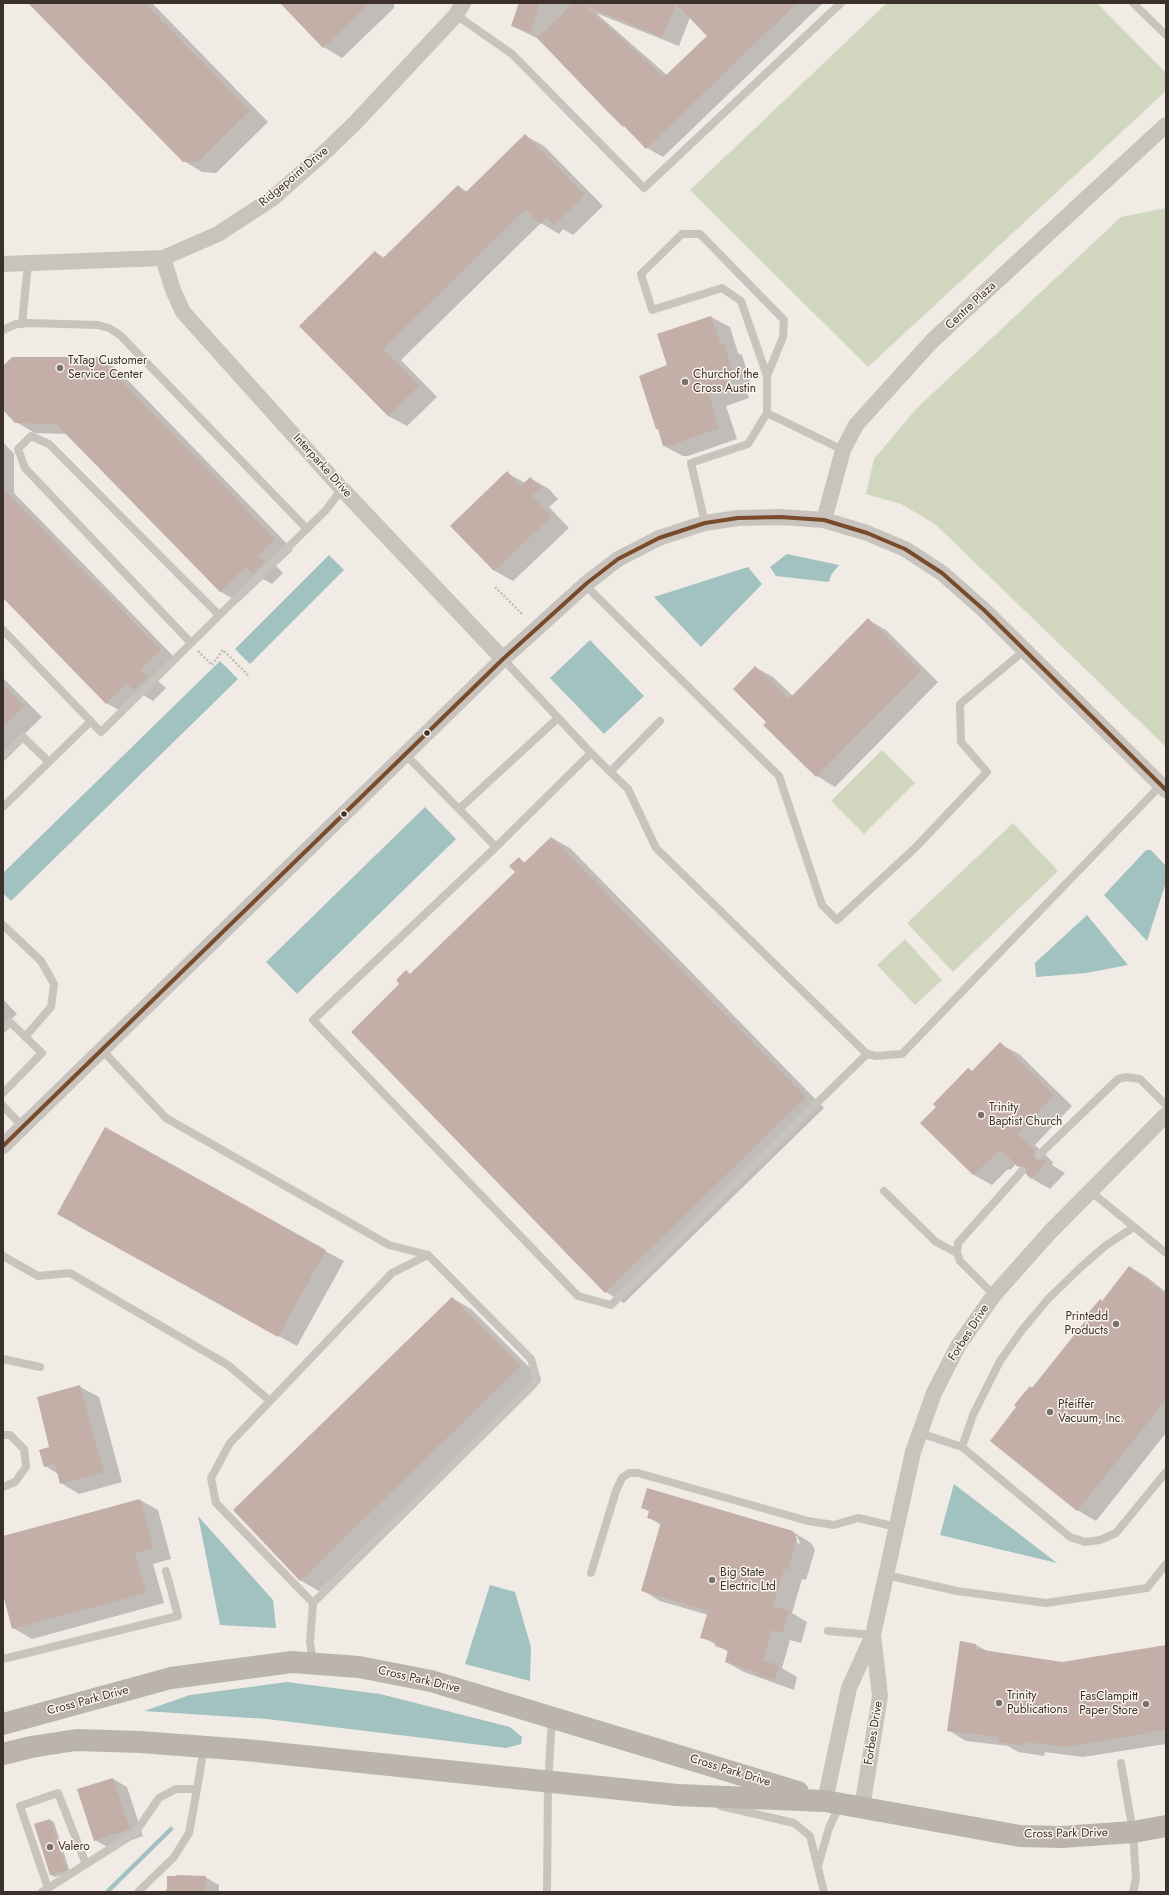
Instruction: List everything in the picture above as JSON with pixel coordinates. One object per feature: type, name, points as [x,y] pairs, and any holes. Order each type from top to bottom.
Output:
[{"type":"street","name":"Ridgepoint Drive","points":[[3,264],[163,258],[218,234],[273,198],[355,123],[460,9]]},
{"type":"street","name":"Centre Plaza","points":[[824,520],[843,450],[856,425],[932,341],[1166,125]]},
{"type":"street","name":"Interparke Drive","points":[[163,258],[173,290],[183,312],[342,489],[503,660]]},
{"type":"street","points":[[3,1146],[503,660],[585,585],[625,555],[659,538],[705,523],[745,518],[780,517],[824,520],[867,533],[905,549],[942,572],[984,610],[1164,788]]},
{"type":"street","name":"Forbes Drive","points":[[833,1802],[849,1688],[873,1635],[913,1452],[934,1393],[958,1346],[994,1295],[1050,1232],[1166,1115]]},
{"type":"street","name":"Forbes Drive","points":[[862,1808],[880,1696],[873,1635]]},
{"type":"street","name":"Cross Park Drive","points":[[3,1724],[172,1678],[292,1662],[359,1667],[431,1681],[833,1802],[862,1808],[1020,1836],[1062,1837],[1133,1832],[1166,1826]]},
{"type":"street","name":"Cross Park Drive","points":[[3,1754],[31,1747],[76,1740],[140,1742],[204,1747],[677,1796],[833,1802]]},
{"type":"lane","points":[[460,9],[512,54],[644,188],[841,3]]},
{"type":"lane","points":[[1132,3],[1166,35]]},
{"type":"lane","points":[[705,523],[691,463],[748,444],[767,413],[767,376],[741,301],[722,288],[652,310],[641,274],[682,234],[700,234],[784,320],[783,337],[767,376]]},
{"type":"lane","points":[[22,324],[28,263]]},
{"type":"lane","points":[[3,330],[16,324],[98,325],[109,328],[120,335],[307,529]]},
{"type":"lane","points":[[767,413],[843,450]]},
{"type":"lane","points":[[191,643],[25,468],[18,449],[31,436],[49,444],[219,615]]},
{"type":"lane","points":[[3,630],[100,732],[326,510],[342,489]]},
{"type":"lane","points":[[585,585],[779,776],[822,905],[836,920],[915,848],[987,772],[962,742],[960,704],[1025,650]]},
{"type":"lane","points":[[503,660],[591,753],[628,789],[656,848],[867,1054],[876,1056],[902,1054],[1164,788]]},
{"type":"lane","points":[[459,809],[558,718]]},
{"type":"lane","points":[[3,807],[91,721]]},
{"type":"lane","points":[[610,772],[660,721]]},
{"type":"lane","points":[[3,757],[23,737],[49,762]]},
{"type":"lane","points":[[591,753],[496,847],[313,1020],[578,1296],[611,1305],[867,1054]]},
{"type":"lane","points":[[406,755],[496,847]]},
{"type":"lane","points":[[3,926],[41,961],[54,984],[51,1007],[25,1036]]},
{"type":"lane","points":[[3,1029],[10,1022],[42,1054],[3,1093]]},
{"type":"lane","points":[[102,1050],[166,1118],[389,1245],[428,1255],[531,1358],[537,1380],[313,1603],[310,1642],[313,1663]]},
{"type":"lane","points":[[1039,1154],[1118,1080],[1126,1076],[1140,1079],[1166,1105]]},
{"type":"lane","points":[[3,1106],[23,1126]]},
{"type":"lane","points":[[994,1295],[960,1261],[957,1253],[958,1243],[1022,1171]]},
{"type":"lane","points":[[884,1191],[936,1242],[957,1253]]},
{"type":"lane","points":[[1090,1191],[1166,1253]]},
{"type":"lane","points":[[962,1447],[973,1415],[1000,1361],[1022,1330],[1049,1298],[1080,1268],[1105,1246],[1134,1227]]},
{"type":"lane","points":[[313,1603],[216,1503],[211,1478],[230,1443],[392,1273],[428,1255]]},
{"type":"lane","points":[[3,1256],[38,1276],[70,1273],[228,1365],[270,1401]]},
{"type":"lane","points":[[3,1359],[40,1367]]},
{"type":"lane","points":[[920,1433],[962,1447],[1070,1537],[1085,1542],[1100,1540],[1116,1533],[1166,1472]]},
{"type":"lane","points":[[3,1435],[10,1435],[24,1449],[26,1467],[15,1482],[3,1487]]},
{"type":"lane","points":[[591,1573],[616,1491],[622,1478],[629,1473],[638,1473],[808,1521],[834,1524],[858,1518],[897,1527]]},
{"type":"lane","points":[[886,1575],[957,1591],[1046,1603],[1146,1588],[1166,1564]]},
{"type":"lane","points":[[3,1659],[178,1616],[166,1571]]},
{"type":"lane","points":[[828,1631],[873,1635]]},
{"type":"lane","points":[[547,1892],[548,1782],[552,1717]]},
{"type":"lane","points":[[138,1892],[174,1858],[189,1833],[204,1747]]},
{"type":"lane","points":[[1121,1763],[1133,1832],[1136,1878],[1133,1892]]},
{"type":"lane","points":[[86,1864],[58,1793],[20,1806],[45,1890],[135,1833],[159,1798],[176,1789],[197,1789]]},
{"type":"lane","points":[[677,1796],[794,1823],[810,1836],[824,1892]]},
{"type":"lane","points":[[818,1866],[829,1828],[833,1802]]},
{"type":"path","points":[[495,587],[522,614]]},
{"type":"path","points":[[191,643],[212,665],[223,650],[248,675]]},
{"type":"green space","points":[[887,3],[1097,3],[1166,73],[1166,91],[868,367],[690,190]]},
{"type":"green space","points":[[1166,208],[1166,747],[935,524],[901,504],[866,494],[874,459],[917,408],[1121,217]]},
{"type":"green space","points":[[882,750],[915,783],[864,834],[831,801]]},
{"type":"green space","points":[[1013,823],[1058,871],[953,972],[907,923]]},
{"type":"green space","points":[[905,939],[942,980],[915,1005],[877,965]]},
{"type":"water","points":[[787,554],[839,565],[831,575],[829,582],[776,576],[770,567]]},
{"type":"water","points":[[329,555],[344,570],[250,664],[235,649]]},
{"type":"water","points":[[748,567],[762,584],[701,647],[654,597]]},
{"type":"water","points":[[590,640],[644,696],[604,734],[550,678]]},
{"type":"water","points":[[220,661],[238,679],[11,901],[3,893],[3,873]]},
{"type":"water","points":[[425,807],[456,839],[297,994],[266,962]]},
{"type":"water","points":[[1146,850],[1151,850],[1166,866],[1166,882],[1147,941],[1104,895]]},
{"type":"water","points":[[1087,915],[1128,965],[1086,973],[1036,977],[1035,963]]},
{"type":"water","points":[[954,1484],[1057,1563],[940,1535]]},
{"type":"water","points":[[198,1516],[273,1600],[276,1628],[220,1625]]},
{"type":"water","points":[[490,1585],[515,1592],[531,1647],[530,1681],[465,1664]]},
{"type":"water","points":[[287,1682],[380,1694],[510,1727],[522,1737],[521,1744],[506,1748],[267,1719],[144,1711],[190,1695]]},
{"type":"building","points":[[28,3],[145,3],[250,111],[198,162],[183,162]]},
{"type":"building","points":[[280,3],[370,3],[323,48]]},
{"type":"building","points":[[519,3],[539,3],[531,33],[511,26]]},
{"type":"building","points":[[573,3],[797,3],[646,149],[607,111],[537,38]],"holes":[[[676,4],[707,36],[664,77],[584,5],[662,37]]]},
{"type":"building","points":[[525,134],[585,195],[554,225],[547,217],[540,224],[526,209],[383,349],[419,386],[388,416],[299,326],[375,251],[382,259],[458,185],[465,193]]},
{"type":"building","name":"Churchof the Cross Austin","points":[[711,316],[721,344],[724,343],[733,373],[727,375],[731,388],[709,395],[719,428],[669,446],[663,446],[639,376],[667,365],[657,334]]},
{"type":"building","points":[[12,357],[98,357],[275,539],[258,555],[265,562],[253,574],[246,567],[220,592],[56,424],[15,423],[3,410],[3,366]]},
{"type":"building","points":[[507,471],[521,486],[530,477],[541,488],[532,496],[551,517],[494,571],[450,526]]},
{"type":"building","points":[[3,489],[161,650],[140,670],[148,677],[134,691],[126,683],[106,704],[3,598]]},
{"type":"building","points":[[868,618],[921,671],[816,777],[763,725],[766,722],[733,689],[755,666],[789,699]]},
{"type":"building","points":[[3,685],[24,706],[3,727]]},
{"type":"building","points":[[551,837],[806,1097],[605,1293],[351,1032],[399,984],[396,980],[406,970],[410,974],[515,872],[509,866],[519,857],[524,863]]},
{"type":"building","name":"Trinity Baptist Church","points":[[1000,1042],[1054,1095],[1018,1134],[1035,1151],[1035,1159],[1043,1159],[1047,1162],[1031,1179],[1026,1174],[1026,1167],[1018,1167],[1001,1150],[973,1175],[920,1123],[936,1107],[933,1104],[968,1068],[972,1071]]},
{"type":"building","points":[[105,1127],[326,1250],[278,1337],[57,1214]]},
{"type":"building","points":[[1129,1266],[1166,1295],[1166,1400],[1077,1511],[990,1441],[1016,1407],[1014,1405],[1030,1386],[1032,1388],[1086,1320],[1084,1318],[1100,1299],[1102,1301]]},
{"type":"building","points":[[452,1297],[521,1366],[300,1581],[233,1510]]},
{"type":"building","points":[[80,1385],[104,1472],[60,1484],[55,1464],[44,1467],[39,1450],[49,1447],[37,1397]]},
{"type":"building","name":"Big State Electric Ltd","points":[[647,1488],[793,1531],[797,1539],[788,1570],[784,1569],[773,1606],[789,1611],[783,1633],[772,1630],[763,1661],[779,1665],[775,1680],[756,1675],[757,1672],[725,1662],[728,1650],[715,1646],[716,1642],[700,1638],[708,1611],[641,1591],[661,1522],[647,1518],[649,1511],[641,1508]]},
{"type":"building","points":[[140,1499],[153,1548],[135,1553],[146,1593],[12,1629],[3,1594],[3,1536]]},
{"type":"building","points":[[960,1641],[976,1644],[976,1649],[1062,1662],[1166,1645],[1166,1729],[1123,1738],[1064,1747],[1026,1742],[1025,1746],[998,1742],[999,1737],[947,1731]]},
{"type":"building","points":[[113,1778],[130,1829],[94,1841],[77,1789]]},
{"type":"building","name":"Valero","points":[[50,1819],[67,1870],[50,1875],[34,1824]]},
{"type":"building","points":[[167,1876],[206,1876],[205,1892],[167,1892]]},
{"type":"waterway","points":[[107,1892],[171,1829]]},
{"type":"transit line","points":[[3,1146],[503,659],[587,583],[618,559],[659,538],[705,523],[738,518],[780,517],[824,520],[867,533],[905,549],[942,573],[984,610],[1166,790]]},
{"type":"place","name":"TxTag Customer Service Center","points":[[60,368]]},
{"type":"place","name":"Churchof the Cross Austin","points":[[685,382]]},
{"type":"place","name":"Trinity Baptist Church","points":[[981,1115]]},
{"type":"place","name":"Printedd Products","points":[[1116,1324]]},
{"type":"place","name":"Pfeiffer Vacuum, Inc.","points":[[1050,1412]]},
{"type":"place","name":"Big State Electric Ltd","points":[[712,1580]]},
{"type":"place","name":"Trinity Publications","points":[[999,1703]]},
{"type":"place","name":"FasClampitt Paper Store","points":[[1146,1704]]},
{"type":"place","name":"Valero","points":[[50,1847]]}]
